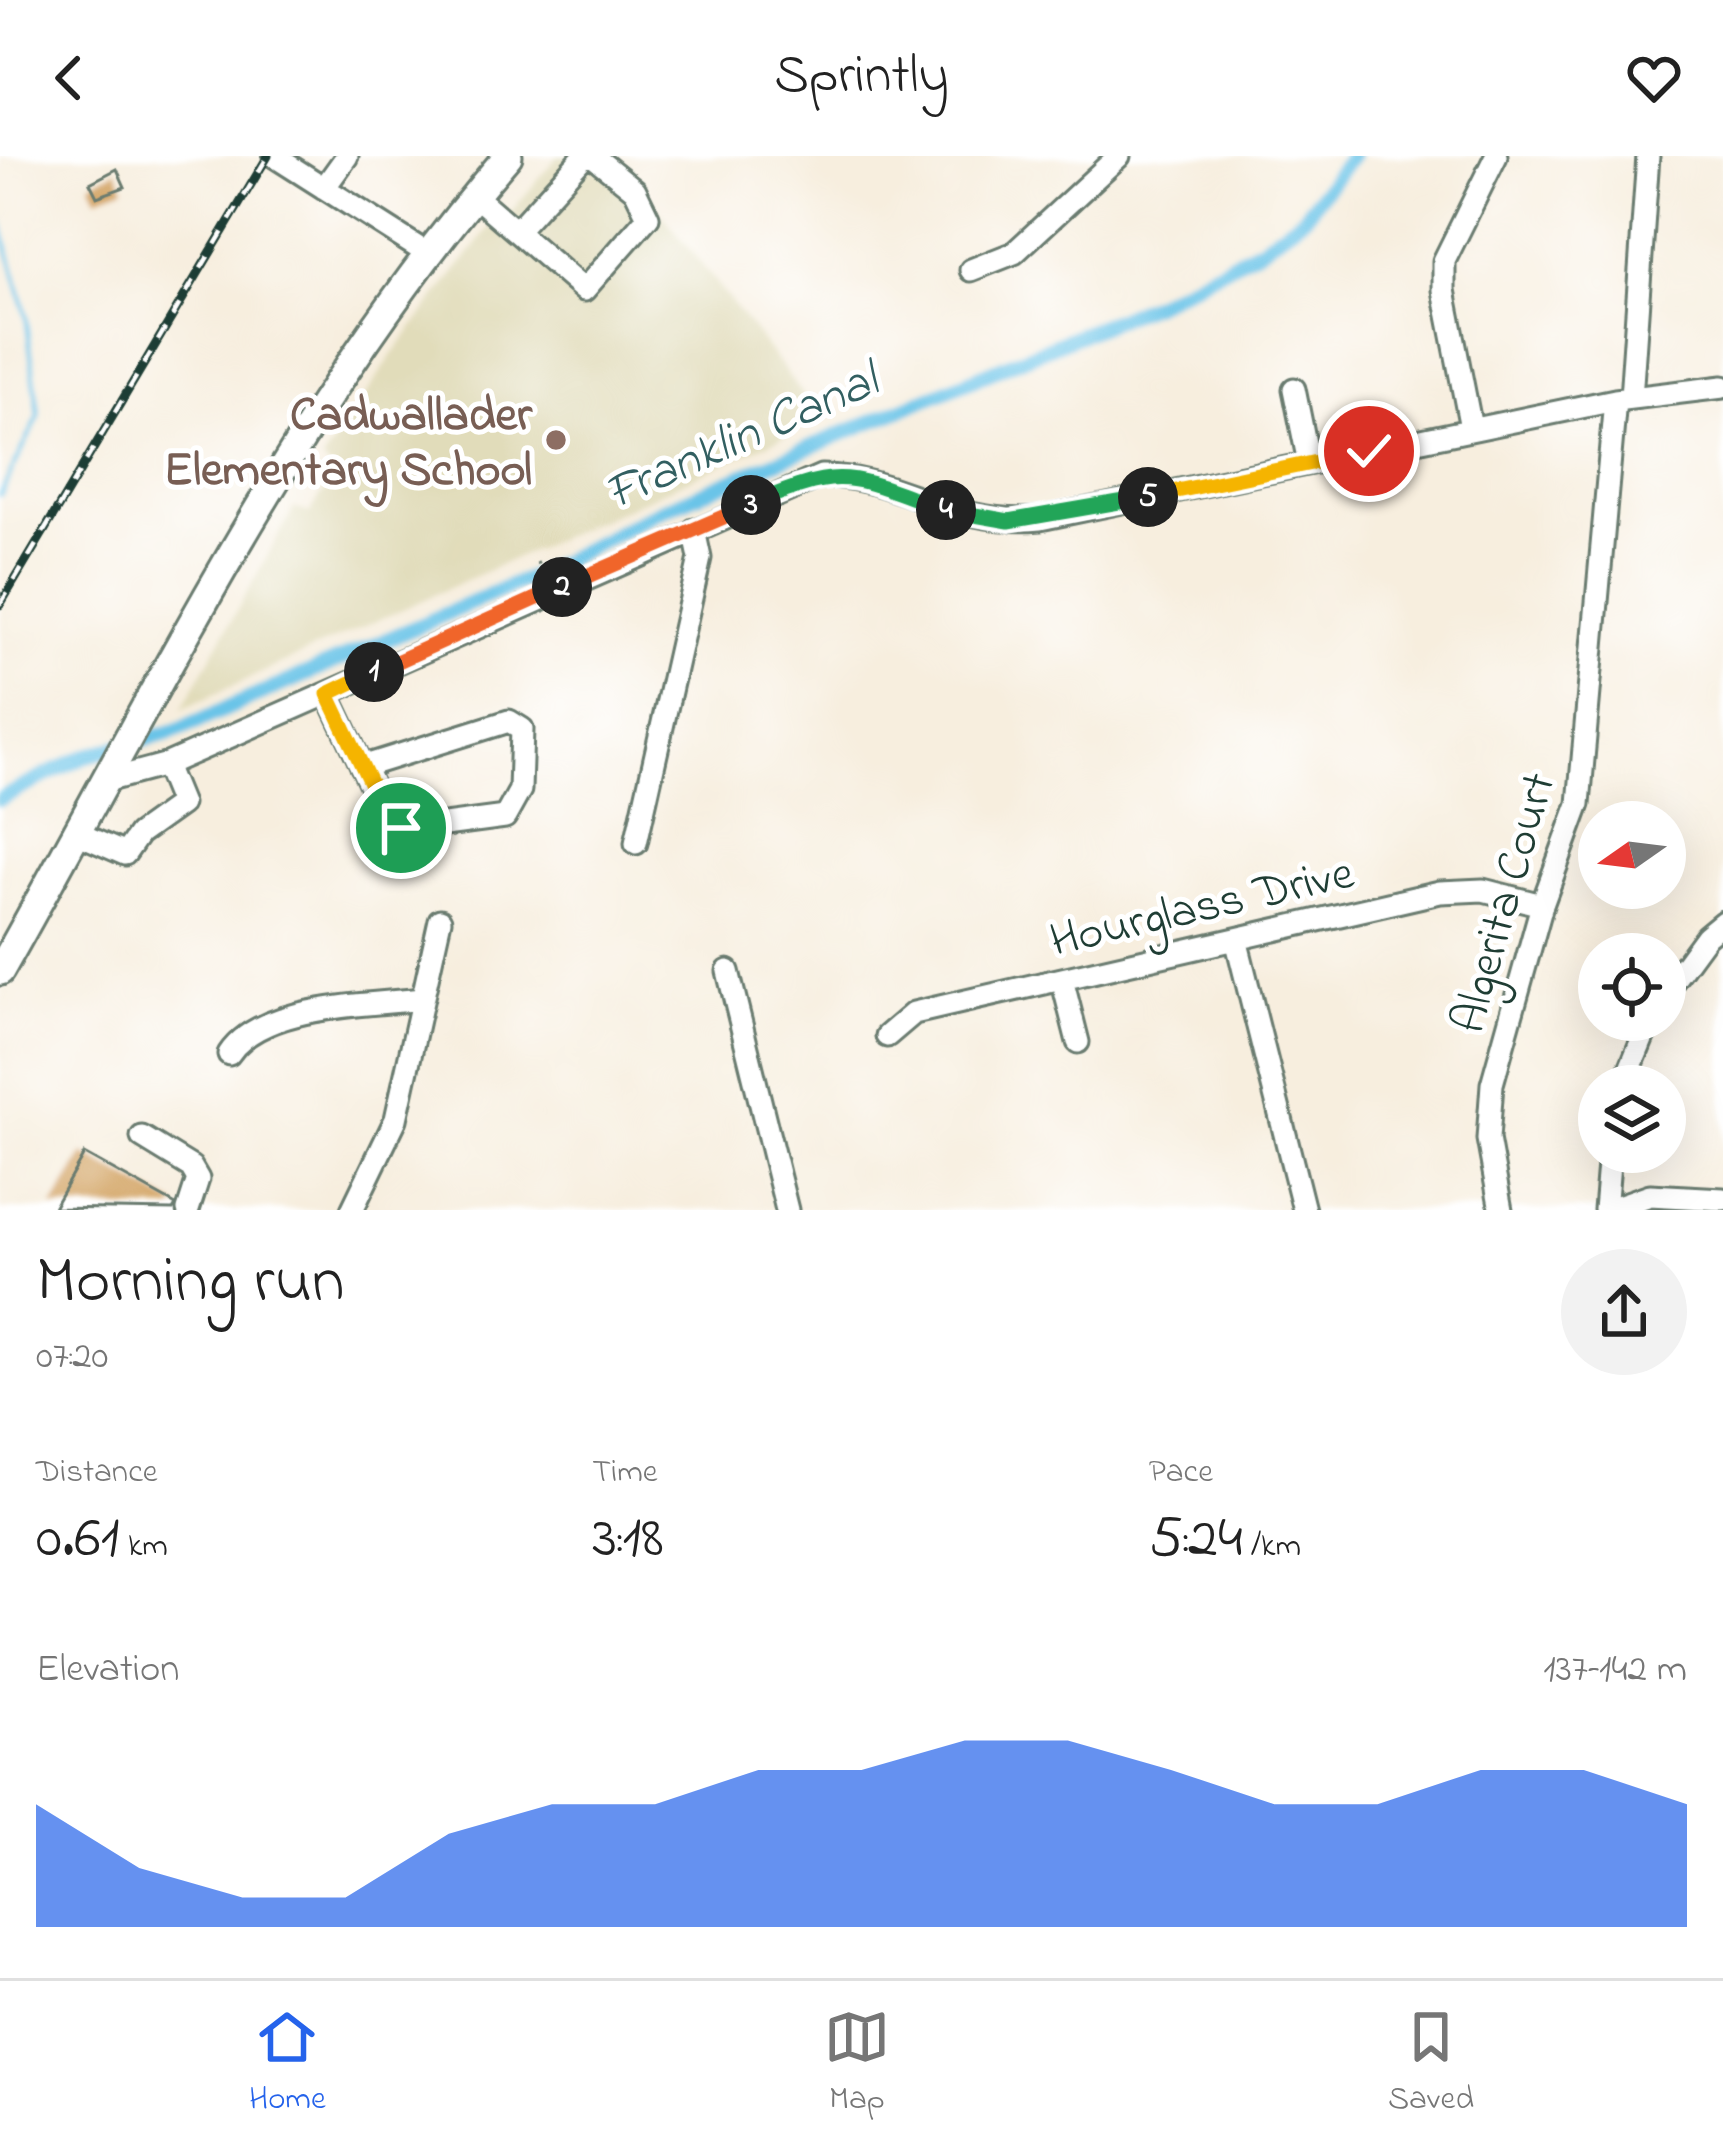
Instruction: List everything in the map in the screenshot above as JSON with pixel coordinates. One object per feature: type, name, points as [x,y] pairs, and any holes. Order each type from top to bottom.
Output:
[{"type":"main road","points":[[0,971],[300,439],[428,254],[508,156]]},
{"type":"street","points":[[274,156],[297,162],[324,188],[428,254]]},
{"type":"street","points":[[324,188],[347,156]]},
{"type":"street","points":[[516,231],[584,156]]},
{"type":"street","points":[[475,196],[584,290],[648,217],[635,190],[593,156]]},
{"type":"street","points":[[971,271],[1014,253],[1119,156]]},
{"type":"street","points":[[1471,428],[1444,290],[1444,261],[1496,156]]},
{"type":"street","name":"Algerita Court","points":[[1501,1210],[1488,1138],[1492,1084],[1542,905],[1572,826],[1583,776],[1648,156]]},
{"type":"street","points":[[111,774],[165,765],[821,476],[850,476],[960,515],[1009,521],[1623,399],[1723,387]]},
{"type":"street","points":[[1294,389],[1309,463]]},
{"type":"street","points":[[637,843],[700,558],[694,530]]},
{"type":"street","points":[[328,694],[362,767],[384,812],[401,828],[422,830],[505,817],[520,790],[522,735],[516,721],[362,767]]},
{"type":"street","points":[[79,834],[125,854],[148,826],[181,804],[165,765]]},
{"type":"street","name":"Hourglass Drive","points":[[887,1036],[914,1013],[1463,889],[1502,892],[1542,905]]},
{"type":"street","points":[[352,1210],[388,1140],[440,920]]},
{"type":"street","points":[[1686,963],[1723,922]]},
{"type":"street","points":[[1236,940],[1304,1210]]},
{"type":"street","points":[[728,971],[787,1210]]},
{"type":"street","points":[[1062,980],[1078,1042]]},
{"type":"street","points":[[229,1054],[249,1031],[277,1019],[421,999]]},
{"type":"street","points":[[142,1137],[191,1166],[198,1179],[188,1210]]},
{"type":"street","points":[[1609,1173],[1606,1210],[1659,1194],[1723,1199]]},
{"type":"path","points":[[537,562],[547,583]]},
{"type":"shaded area","name":"Cadwallader Elementary School","points":[[558,156],[617,156],[822,419],[182,709],[294,508],[310,513],[335,472],[322,461],[391,357],[490,227],[499,226]]},
{"type":"building","points":[[117,169],[125,187],[97,197],[90,183]]},
{"type":"building","points":[[84,1154],[176,1205],[173,1210],[53,1208]]},
{"type":"waterway","name":"Franklin Canal","points":[[0,799],[85,756],[173,732],[536,575],[658,511],[1159,301],[1260,248],[1303,217],[1351,156]]},
{"type":"waterway","points":[[0,218],[26,315],[39,416],[0,495]]},
{"type":"railway","points":[[0,605],[268,156]]},
{"type":"place","name":"Cadwallader Elementary School","points":[[556,440]]},
{"type":"route","points":[[401,828],[384,812],[328,694],[809,479],[850,476],[960,515],[1009,521],[1040,519],[1369,451]]}]
